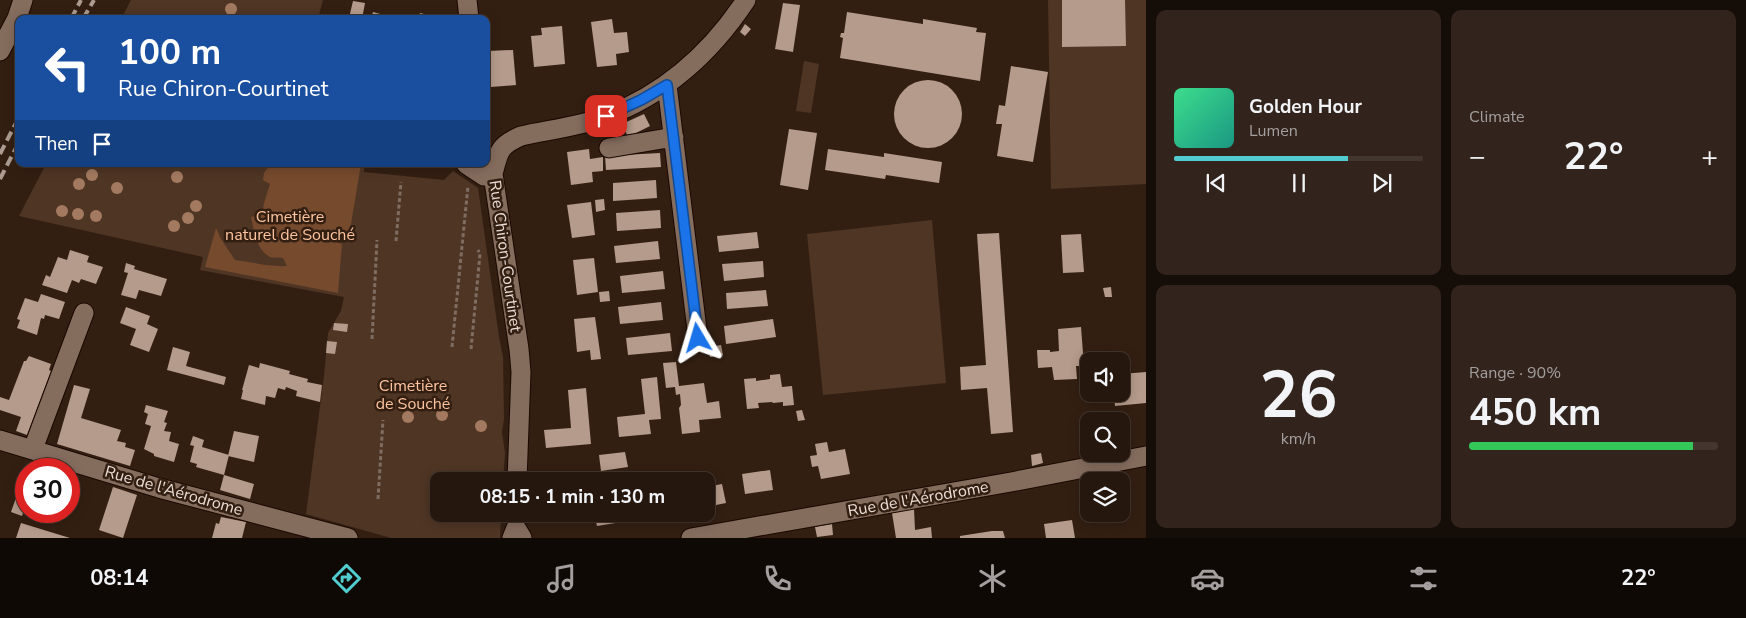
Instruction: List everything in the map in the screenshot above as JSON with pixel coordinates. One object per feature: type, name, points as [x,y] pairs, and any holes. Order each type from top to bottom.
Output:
[{"type":"street","points":[[18,15],[23,0]]},
{"type":"street","points":[[467,0],[469,15]]},
{"type":"street","name":"Rue Chiron-Courtinet","points":[[517,472],[521,372],[493,174],[493,145],[510,141],[520,136],[606,116],[641,100],[667,85],[690,67],[714,42],[746,0]]},
{"type":"street","points":[[0,51],[15,22]]},
{"type":"street","points":[[667,85],[698,338]]},
{"type":"street","points":[[609,148],[674,137]]},
{"type":"street","points":[[470,167],[484,176],[493,174]]},
{"type":"street","points":[[33,449],[84,313]]},
{"type":"street","name":"Rue de l'Aérodrome","points":[[0,440],[159,488],[348,538]]},
{"type":"street","name":"Rue de l'Aérodrome","points":[[690,538],[1011,482],[1146,456]]},
{"type":"path","points":[[396,241],[401,182]]},
{"type":"path","points":[[452,347],[468,184]]},
{"type":"path","points":[[372,339],[377,240]]},
{"type":"path","points":[[471,349],[480,254],[478,250]]},
{"type":"path","points":[[378,499],[383,420]]},
{"type":"green space","points":[[131,0],[323,0],[319,15],[123,15]]},
{"type":"green space","points":[[1048,0],[1146,0],[1146,184],[1051,189]]},
{"type":"green space","points":[[804,61],[819,64],[811,113],[796,111]]},
{"type":"green space","name":"Cimetière de Souché","points":[[44,167],[364,167],[364,172],[444,180],[453,171],[478,188],[503,357],[504,472],[430,472],[430,522],[501,522],[500,538],[391,538],[306,514],[328,333],[341,311],[344,297],[200,270],[203,257],[19,216]]},
{"type":"green space","name":"Cimetière naturel de Souché","points":[[269,167],[360,167],[350,230],[332,233],[335,242],[342,244],[338,293],[205,267],[216,228],[235,260],[287,266],[283,258],[270,257],[265,254],[256,239],[251,217],[262,215],[270,184],[263,180],[264,173]]},
{"type":"green space","points":[[932,220],[946,383],[823,395],[807,234]]},
{"type":"building","points":[[1062,0],[1125,0],[1126,46],[1062,47]]},
{"type":"building","points":[[353,1],[365,3],[363,15],[350,15]]},
{"type":"building","points":[[783,3],[800,5],[793,52],[775,49]]},
{"type":"building","points":[[373,12],[384,15],[372,15]]},
{"type":"building","points":[[847,12],[923,24],[923,19],[977,28],[976,32],[986,33],[980,81],[840,58],[843,38],[840,37],[841,33],[844,33]]},
{"type":"building","points":[[612,19],[614,33],[627,32],[629,52],[616,54],[617,65],[597,67],[591,22]]},
{"type":"building","points":[[745,24],[751,29],[745,36],[740,32]]},
{"type":"building","points":[[562,26],[565,64],[534,67],[531,36],[542,35],[541,28]]},
{"type":"building","points":[[513,50],[516,85],[491,87],[490,51]]},
{"type":"building","points":[[1011,66],[1048,72],[1033,162],[997,156],[1002,124],[996,124],[999,105],[1005,106]]},
{"type":"building","points":[[928,80],[941,83],[952,90],[959,101],[962,114],[959,127],[952,138],[941,145],[928,148],[915,145],[904,138],[897,127],[894,114],[897,101],[904,90],[915,83]]},
{"type":"building","points":[[644,114],[650,126],[628,137],[622,124]]},
{"type":"building","points":[[789,129],[817,133],[808,190],[780,185]]},
{"type":"building","points":[[589,149],[590,159],[603,157],[603,171],[592,172],[593,182],[571,185],[567,152]]},
{"type":"building","points":[[828,149],[884,157],[884,153],[942,162],[939,183],[886,175],[885,179],[825,170]]},
{"type":"building","points":[[660,153],[661,167],[606,170],[605,156]]},
{"type":"building","points":[[656,180],[657,198],[613,201],[613,183]]},
{"type":"building","points":[[604,199],[605,210],[596,212],[595,200]]},
{"type":"building","points":[[591,202],[595,235],[572,238],[567,205]]},
{"type":"building","points":[[660,210],[661,228],[617,231],[616,213]]},
{"type":"building","points":[[757,232],[759,248],[719,252],[717,236]]},
{"type":"building","points":[[999,233],[1013,432],[991,434],[987,388],[961,390],[960,367],[986,365],[977,234]]},
{"type":"building","points":[[1081,234],[1084,272],[1063,273],[1061,235]]},
{"type":"building","points":[[658,241],[660,259],[616,263],[614,246]]},
{"type":"building","points":[[70,250],[89,256],[87,262],[103,267],[96,284],[81,279],[79,283],[72,280],[67,293],[42,285],[46,275],[50,277],[58,257],[67,260]]},
{"type":"building","points":[[594,258],[598,292],[577,295],[573,260]]},
{"type":"building","points":[[763,261],[764,277],[724,281],[722,264]]},
{"type":"building","points":[[126,263],[135,266],[134,269],[167,279],[161,296],[139,290],[136,299],[121,295],[128,273],[124,272]]},
{"type":"building","points":[[663,271],[665,289],[622,293],[620,276]]},
{"type":"building","points":[[1111,287],[1112,297],[1105,297],[1103,288]]},
{"type":"building","points":[[766,290],[768,306],[727,309],[726,293]]},
{"type":"building","points":[[609,291],[610,301],[600,302],[599,292]]},
{"type":"building","points":[[41,294],[65,302],[59,319],[45,315],[44,319],[41,318],[37,335],[17,328],[20,320],[17,319],[25,298],[38,302]]},
{"type":"building","points":[[661,302],[663,320],[620,324],[618,307]]},
{"type":"building","points":[[126,307],[150,316],[147,324],[158,329],[149,352],[130,345],[136,329],[120,323]]},
{"type":"building","points":[[595,317],[601,359],[591,360],[590,350],[577,352],[574,319]]},
{"type":"building","points":[[773,319],[776,337],[726,344],[724,326]]},
{"type":"building","points":[[334,323],[348,324],[347,332],[333,330]]},
{"type":"building","points":[[1081,327],[1083,352],[1080,352],[1080,366],[1076,366],[1077,379],[1054,380],[1052,367],[1038,368],[1037,350],[1059,351],[1058,329]]},
{"type":"building","points":[[670,333],[672,351],[628,355],[626,338]]},
{"type":"building","points":[[327,341],[337,342],[335,354],[326,353]]},
{"type":"building","points":[[721,345],[723,355],[710,357],[708,347]]},
{"type":"building","points":[[173,347],[190,352],[186,366],[226,377],[224,385],[167,370]]},
{"type":"building","points":[[29,356],[51,364],[49,370],[51,371],[27,435],[16,431],[21,417],[0,410],[0,397],[9,400],[24,361]]},
{"type":"building","points":[[676,362],[679,386],[704,383],[707,403],[719,401],[721,418],[699,420],[700,432],[682,434],[679,408],[681,405],[680,394],[676,395],[675,387],[666,388],[663,363]]},
{"type":"building","points":[[260,363],[290,371],[289,374],[308,379],[307,382],[322,385],[320,402],[296,396],[297,391],[286,387],[285,390],[278,388],[275,398],[266,396],[265,405],[241,399],[249,365],[259,368]]},
{"type":"building","points":[[1146,372],[1146,403],[1115,406],[1115,402],[1130,402],[1130,373]]},
{"type":"building","points":[[780,374],[782,387],[792,386],[794,405],[783,406],[783,402],[758,403],[759,408],[747,409],[744,379],[756,378],[756,381],[770,379],[770,375]]},
{"type":"building","points":[[657,377],[661,419],[649,420],[651,434],[619,437],[617,417],[645,414],[641,379]]},
{"type":"building","points":[[74,385],[90,389],[81,418],[121,430],[117,441],[126,443],[125,447],[135,450],[130,466],[57,444]]},
{"type":"building","points":[[586,388],[591,444],[546,448],[544,430],[571,428],[568,390]]},
{"type":"building","points":[[146,405],[168,411],[164,422],[167,423],[164,431],[171,432],[169,441],[179,444],[174,462],[154,456],[154,454],[144,449],[151,426],[145,424],[148,414],[144,412]]},
{"type":"building","points":[[802,410],[805,420],[798,421],[796,411]]},
{"type":"building","points":[[234,431],[259,436],[254,462],[228,456]]},
{"type":"building","points":[[193,436],[204,440],[202,447],[229,455],[224,475],[196,467],[197,464],[190,462],[194,446],[190,445]]},
{"type":"building","points":[[827,442],[829,452],[845,449],[850,474],[821,479],[818,466],[812,467],[810,456],[817,455],[815,444]]},
{"type":"building","points":[[625,452],[628,467],[601,471],[599,455]]},
{"type":"building","points":[[1041,453],[1043,463],[1032,466],[1031,455]]},
{"type":"building","points":[[770,470],[773,490],[745,494],[742,474]]},
{"type":"building","points":[[224,475],[254,484],[250,499],[220,490]]},
{"type":"building","points":[[722,484],[726,503],[715,505],[715,485]]},
{"type":"building","points":[[113,487],[137,495],[123,538],[99,530]]},
{"type":"building","points":[[15,501],[15,513],[11,512]]},
{"type":"building","points":[[914,509],[915,530],[931,527],[932,538],[896,538],[892,513]]},
{"type":"building","points":[[221,517],[246,522],[242,538],[212,538],[216,523],[219,524]]},
{"type":"building","points":[[1072,520],[1075,538],[1046,538],[1044,524]]},
{"type":"building","points":[[596,522],[622,522],[597,526]]},
{"type":"building","points":[[21,523],[70,538],[16,538]]},
{"type":"building","points":[[832,524],[833,535],[817,537],[815,527]]},
{"type":"building","points":[[1003,531],[1005,538],[960,538],[960,536]]},
{"type":"railway","points":[[73,15],[81,0]]},
{"type":"railway","points":[[85,15],[94,0]]},
{"type":"railway","points":[[0,154],[15,125]]},
{"type":"railway","points":[[0,179],[15,150]]},
{"type":"route","points":[[606,116],[641,100],[667,85],[698,338]]}]
